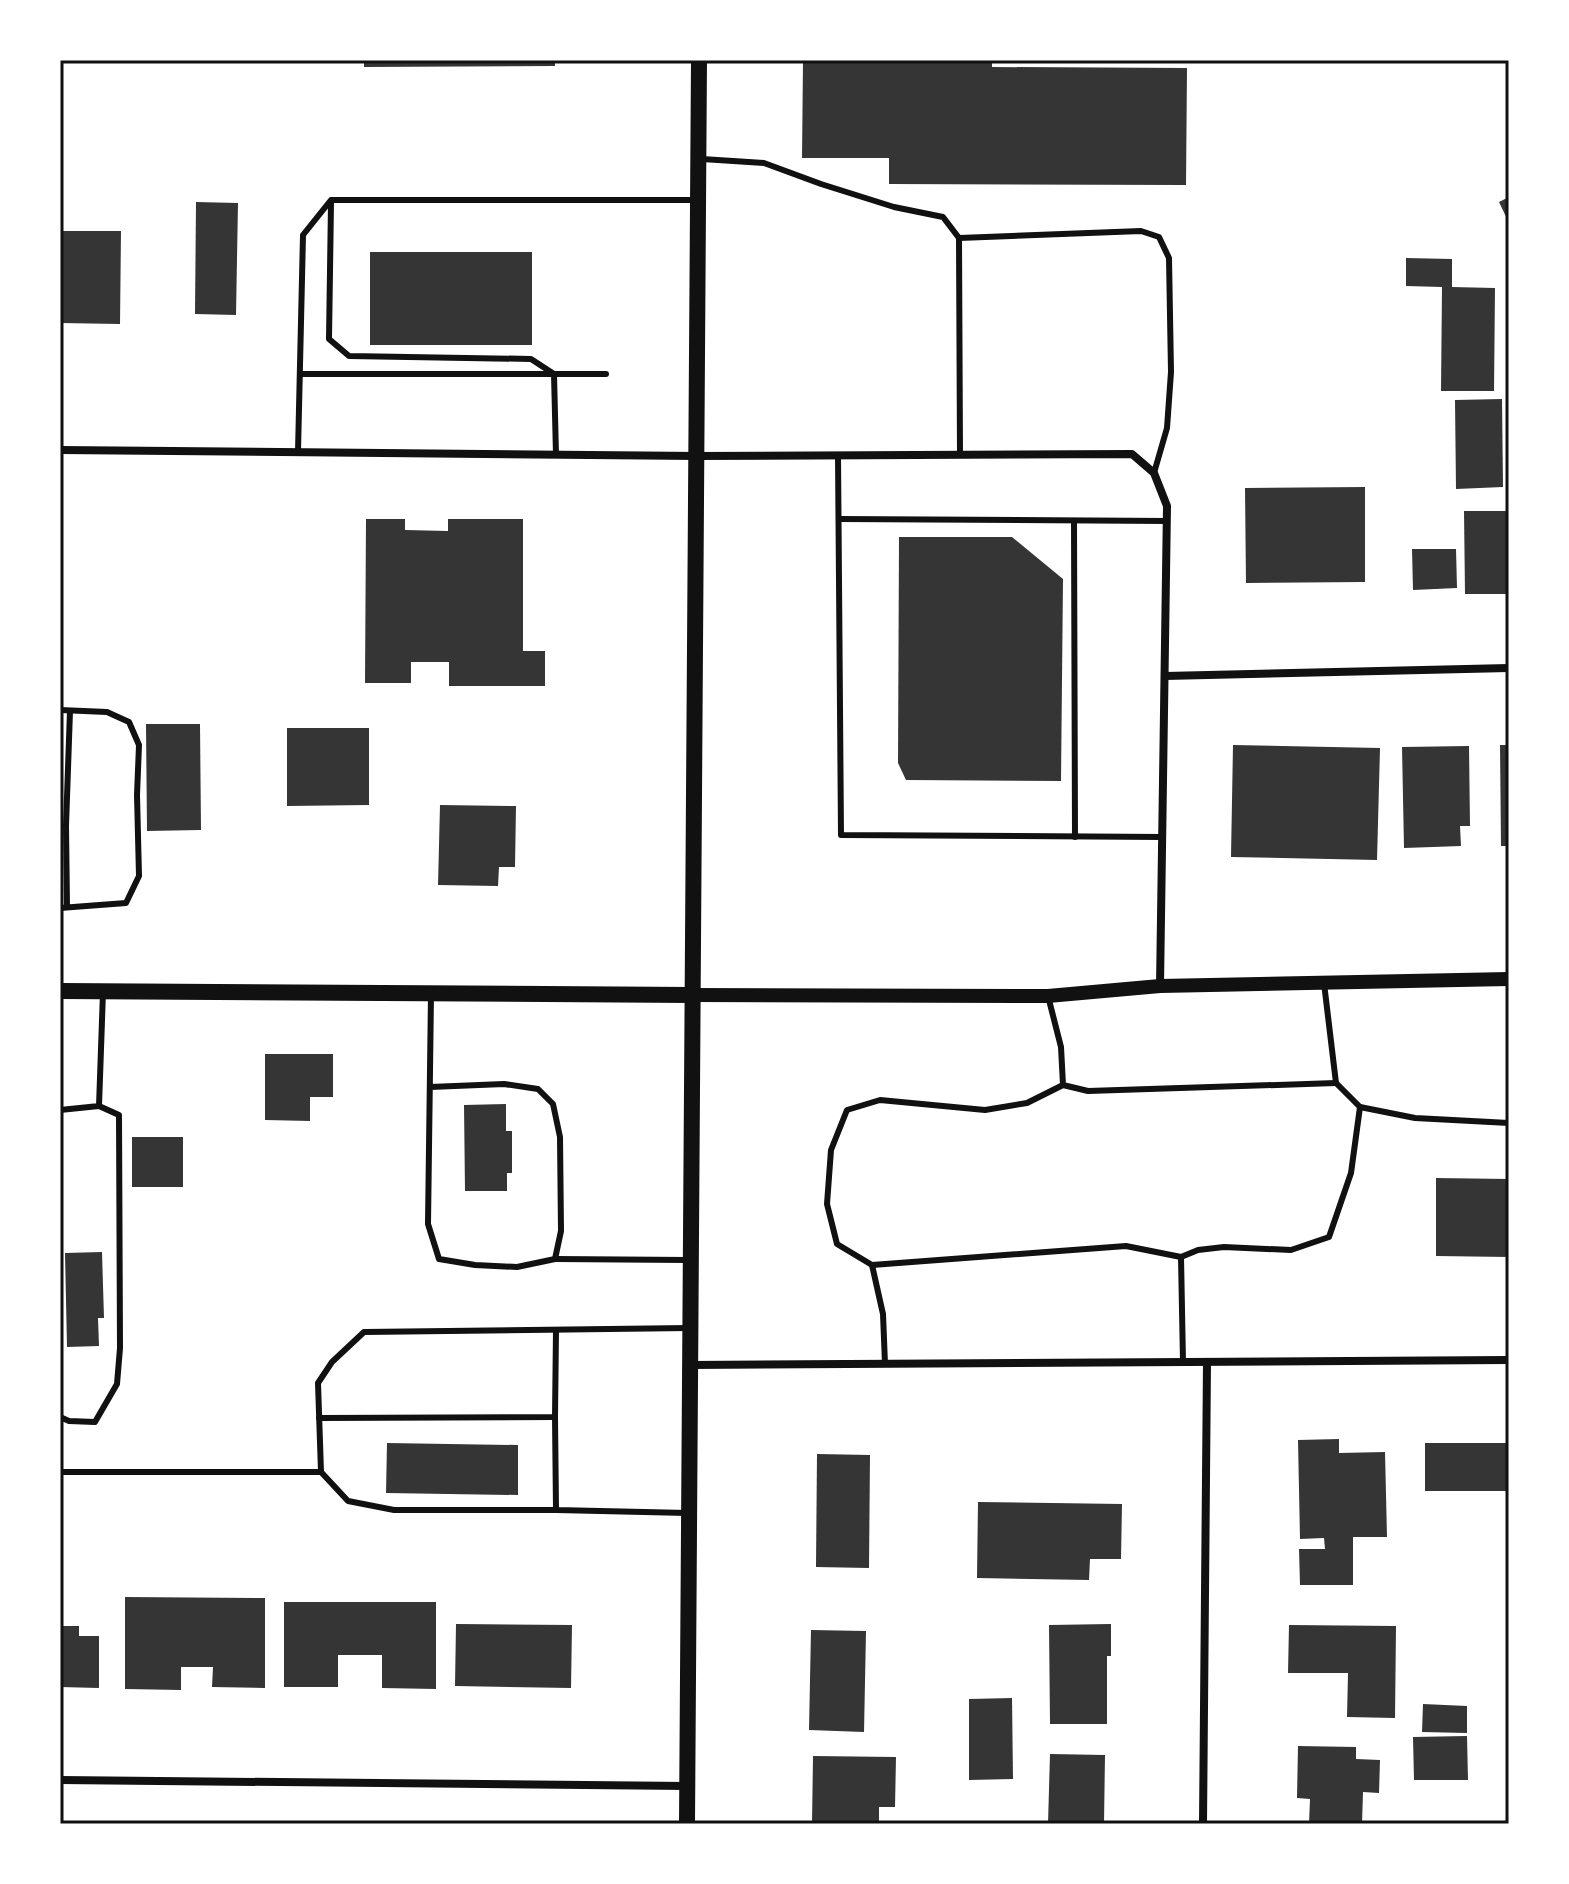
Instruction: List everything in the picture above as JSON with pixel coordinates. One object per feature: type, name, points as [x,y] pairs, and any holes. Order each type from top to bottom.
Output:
[{"type":"main road","points":[[687,1824],[699,60]]},
{"type":"main road","points":[[60,991],[692,995]]},
{"type":"street","points":[[60,450],[697,456],[1132,454],[1154,473],[1167,506],[1160,986]]},
{"type":"street","points":[[1165,676],[1509,668]]},
{"type":"street","points":[[692,995],[1048,996],[1160,986],[1509,979]]},
{"type":"street","points":[[690,1365],[1509,1360]]},
{"type":"street","points":[[1203,1824],[1207,1362]]},
{"type":"street","points":[[60,1780],[687,1786]]},
{"type":"lane","points":[[698,158],[764,163],[894,207],[943,217],[959,238],[960,455]]},
{"type":"lane","points":[[331,200],[698,200]]},
{"type":"lane","points":[[298,452],[303,235],[331,200]]},
{"type":"lane","points":[[331,200],[329,339],[349,356],[531,359],[554,374]]},
{"type":"lane","points":[[959,238],[1141,231],[1159,237],[1169,258],[1171,372],[1167,428],[1154,473]]},
{"type":"lane","points":[[300,374],[606,374]]},
{"type":"lane","points":[[554,374],[556,455]]},
{"type":"lane","points":[[838,455],[841,835],[1163,837]]},
{"type":"lane","points":[[839,519],[1167,521]]},
{"type":"lane","points":[[1074,522],[1075,837]]},
{"type":"lane","points":[[60,710],[107,712],[129,722],[139,745],[139,876],[126,903],[63,907],[70,711]]},
{"type":"lane","points":[[1324,982],[1336,1083],[1360,1107],[1415,1118],[1509,1123]]},
{"type":"lane","points":[[99,1106],[103,991]]},
{"type":"lane","points":[[431,994],[428,1224],[439,1259],[517,1267],[555,1259],[690,1260]]},
{"type":"lane","points":[[1048,996],[1061,1047],[1063,1085]]},
{"type":"lane","points":[[1336,1083],[1088,1091],[1063,1085],[1027,1103],[985,1110],[880,1100],[847,1110],[831,1150],[827,1204],[837,1244],[872,1265],[1126,1246],[1181,1257],[1198,1250],[1224,1247],[1291,1250],[1329,1237],[1351,1173],[1360,1107]]},
{"type":"lane","points":[[430,1087],[504,1084],[538,1089],[553,1104],[560,1137],[561,1231],[555,1259]]},
{"type":"lane","points":[[60,1110],[99,1106],[119,1115],[120,1348],[117,1384],[95,1422],[69,1421],[60,1417]]},
{"type":"lane","points":[[1181,1257],[1183,1362]]},
{"type":"lane","points":[[872,1265],[883,1314],[885,1364]]},
{"type":"lane","points":[[689,1513],[394,1510],[348,1501],[321,1472],[318,1383],[332,1362],[364,1332],[690,1328]]},
{"type":"lane","points":[[556,1330],[556,1510]]},
{"type":"lane","points":[[319,1418],[555,1417]]},
{"type":"lane","points":[[60,1472],[321,1472]]},
{"type":"building","points":[[364,60],[555,60],[555,66],[364,67]]},
{"type":"building","points":[[992,60],[992,67],[1187,68],[1186,185],[889,184],[889,158],[802,158],[803,61]]},
{"type":"building","points":[[1509,197],[1509,223],[1499,202]]},
{"type":"building","points":[[196,202],[238,203],[236,315],[195,314]]},
{"type":"building","points":[[60,231],[121,231],[120,324],[60,323]]},
{"type":"building","points":[[370,252],[532,252],[532,345],[370,345]]},
{"type":"building","points":[[1406,258],[1452,259],[1452,287],[1495,288],[1494,391],[1441,391],[1442,287],[1406,286]]},
{"type":"building","points":[[1502,399],[1503,487],[1456,489],[1455,400]]},
{"type":"building","points":[[1365,487],[1365,582],[1246,583],[1245,488]]},
{"type":"building","points":[[1464,511],[1509,511],[1509,594],[1465,594]]},
{"type":"building","points":[[366,519],[405,519],[405,530],[448,531],[448,519],[523,519],[523,651],[545,651],[545,686],[449,686],[449,662],[411,662],[411,683],[365,683]]},
{"type":"building","points":[[899,537],[1012,537],[1063,579],[1061,781],[906,780],[898,763]]},
{"type":"building","points":[[1412,549],[1456,549],[1457,588],[1413,590]]},
{"type":"building","points":[[146,724],[200,724],[201,830],[147,831]]},
{"type":"building","points":[[287,728],[369,728],[369,805],[287,806]]},
{"type":"building","points":[[1233,745],[1380,748],[1377,860],[1231,857]]},
{"type":"building","points":[[1500,745],[1509,745],[1509,846],[1501,846]]},
{"type":"building","points":[[1469,746],[1470,826],[1460,826],[1461,846],[1404,848],[1402,747]]},
{"type":"building","points":[[440,805],[516,806],[515,867],[499,867],[498,886],[438,885]]},
{"type":"building","points":[[265,1054],[333,1054],[333,1097],[310,1097],[310,1121],[265,1120]]},
{"type":"building","points":[[506,1104],[506,1131],[512,1131],[512,1173],[507,1173],[507,1191],[465,1191],[464,1105]]},
{"type":"building","points":[[132,1137],[183,1137],[183,1187],[132,1187]]},
{"type":"building","points":[[1436,1178],[1509,1179],[1509,1257],[1436,1256]]},
{"type":"building","points":[[102,1252],[104,1318],[98,1318],[99,1346],[67,1347],[65,1253]]},
{"type":"building","points":[[1339,1439],[1339,1453],[1385,1452],[1387,1537],[1353,1537],[1353,1585],[1300,1585],[1299,1549],[1325,1549],[1324,1538],[1300,1539],[1298,1440]]},
{"type":"building","points":[[387,1443],[518,1445],[518,1495],[386,1493]]},
{"type":"building","points":[[1425,1443],[1509,1443],[1509,1491],[1425,1491]]},
{"type":"building","points":[[817,1454],[870,1455],[869,1568],[816,1567]]},
{"type":"building","points":[[978,1502],[1122,1504],[1121,1559],[1090,1559],[1089,1580],[977,1578]]},
{"type":"building","points":[[125,1597],[265,1598],[265,1688],[212,1687],[213,1667],[181,1667],[181,1690],[125,1689]]},
{"type":"building","points":[[284,1602],[436,1602],[436,1689],[382,1688],[382,1655],[338,1655],[338,1687],[284,1687]]},
{"type":"building","points":[[456,1624],[572,1625],[571,1688],[455,1686]]},
{"type":"building","points":[[1111,1624],[1111,1656],[1107,1656],[1107,1724],[1050,1724],[1049,1625]]},
{"type":"building","points":[[1289,1625],[1396,1626],[1395,1718],[1347,1717],[1348,1673],[1288,1673]]},
{"type":"building","points":[[60,1626],[79,1626],[79,1636],[99,1636],[99,1688],[60,1687]]},
{"type":"building","points":[[811,1630],[866,1631],[864,1732],[809,1730]]},
{"type":"building","points":[[1012,1698],[1013,1779],[969,1780],[969,1699]]},
{"type":"building","points":[[1423,1704],[1467,1706],[1467,1733],[1422,1732]]},
{"type":"building","points":[[1467,1736],[1468,1780],[1414,1780],[1413,1737]]},
{"type":"building","points":[[1298,1746],[1356,1747],[1356,1759],[1380,1760],[1379,1793],[1363,1792],[1362,1824],[1309,1824],[1310,1799],[1297,1798]]},
{"type":"building","points":[[1050,1754],[1105,1755],[1104,1824],[1048,1824]]},
{"type":"building","points":[[813,1756],[896,1757],[895,1807],[879,1807],[879,1824],[812,1824]]}]
